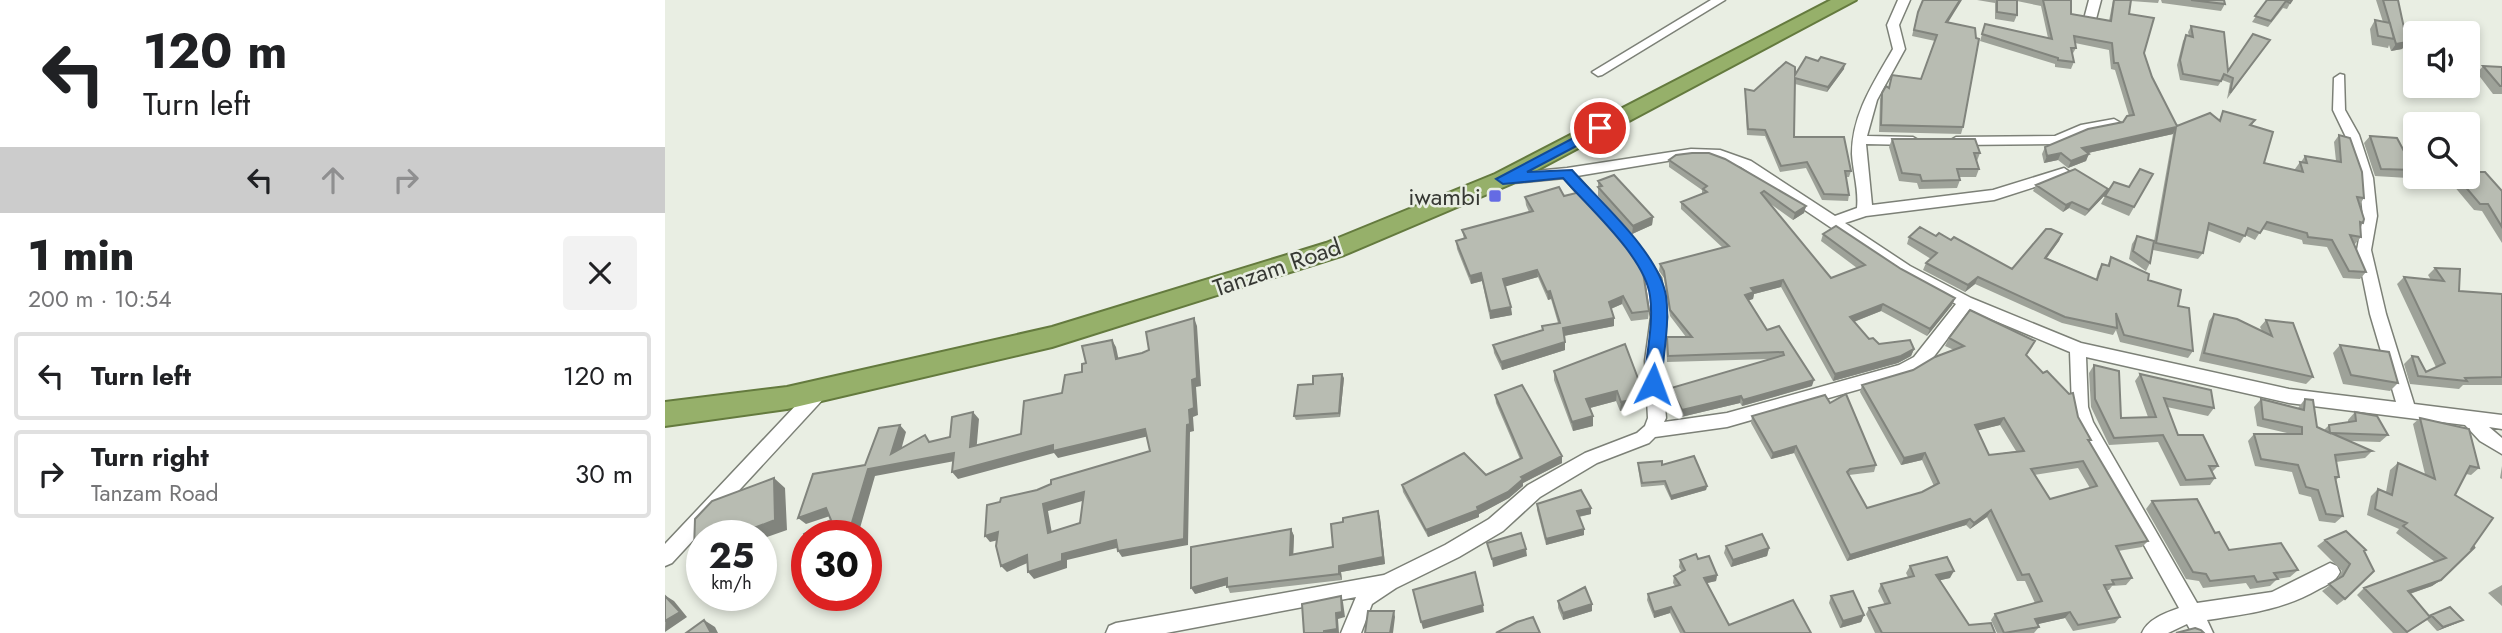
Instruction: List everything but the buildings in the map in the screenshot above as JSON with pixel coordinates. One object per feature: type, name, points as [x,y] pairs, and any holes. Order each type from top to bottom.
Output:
[{"type":"highway","name":"Tanzam Road","points":[[665,414],[787,398],[1052,337],[1179,300],[1335,249],[1503,179],[1846,0]]},
{"type":"street","points":[[1598,72],[1719,0]]},
{"type":"street","points":[[1864,211],[1859,140],[1867,103],[1899,50],[1893,25],[1904,0]]},
{"type":"street","points":[[2090,19],[2095,0]]},
{"type":"street","points":[[2340,78],[2339,110],[2352,135],[2366,178],[2370,216],[2364,250],[2378,314],[2407,409]]},
{"type":"street","points":[[1859,140],[2057,140],[2086,128],[2114,123]]},
{"type":"street","points":[[1503,179],[1567,173],[1691,153],[1720,154],[1746,164],[1836,221],[1905,270],[1966,302],[2078,349],[2289,396],[2502,422]]},
{"type":"street","points":[[1351,633],[1365,598],[1389,582],[1452,551],[1496,525],[1534,491],[1591,458],[1643,438],[1651,431],[1657,418],[1653,384],[1659,317],[1653,278],[1633,248],[1567,173]]},
{"type":"street","points":[[1836,221],[1864,211],[1994,195],[2063,173]]},
{"type":"street","points":[[1651,431],[1727,420],[1903,370],[1920,362],[1966,302]]},
{"type":"street","points":[[2078,349],[2080,407],[2085,423],[2203,633]]},
{"type":"street","points":[[665,557],[820,391]]},
{"type":"street","points":[[2469,417],[2486,436],[2502,447]]},
{"type":"street","points":[[2151,633],[2191,612],[2252,606],[2298,592],[2330,572]]},
{"type":"street","points":[[1116,633],[1389,582]]},
{"type":"place","name":"iwambi","points":[[1495,196]]},
{"type":"route","points":[[1600,128],[1503,179],[1567,173],[1633,248],[1653,278],[1658,297],[1659,317],[1653,384]]}]
